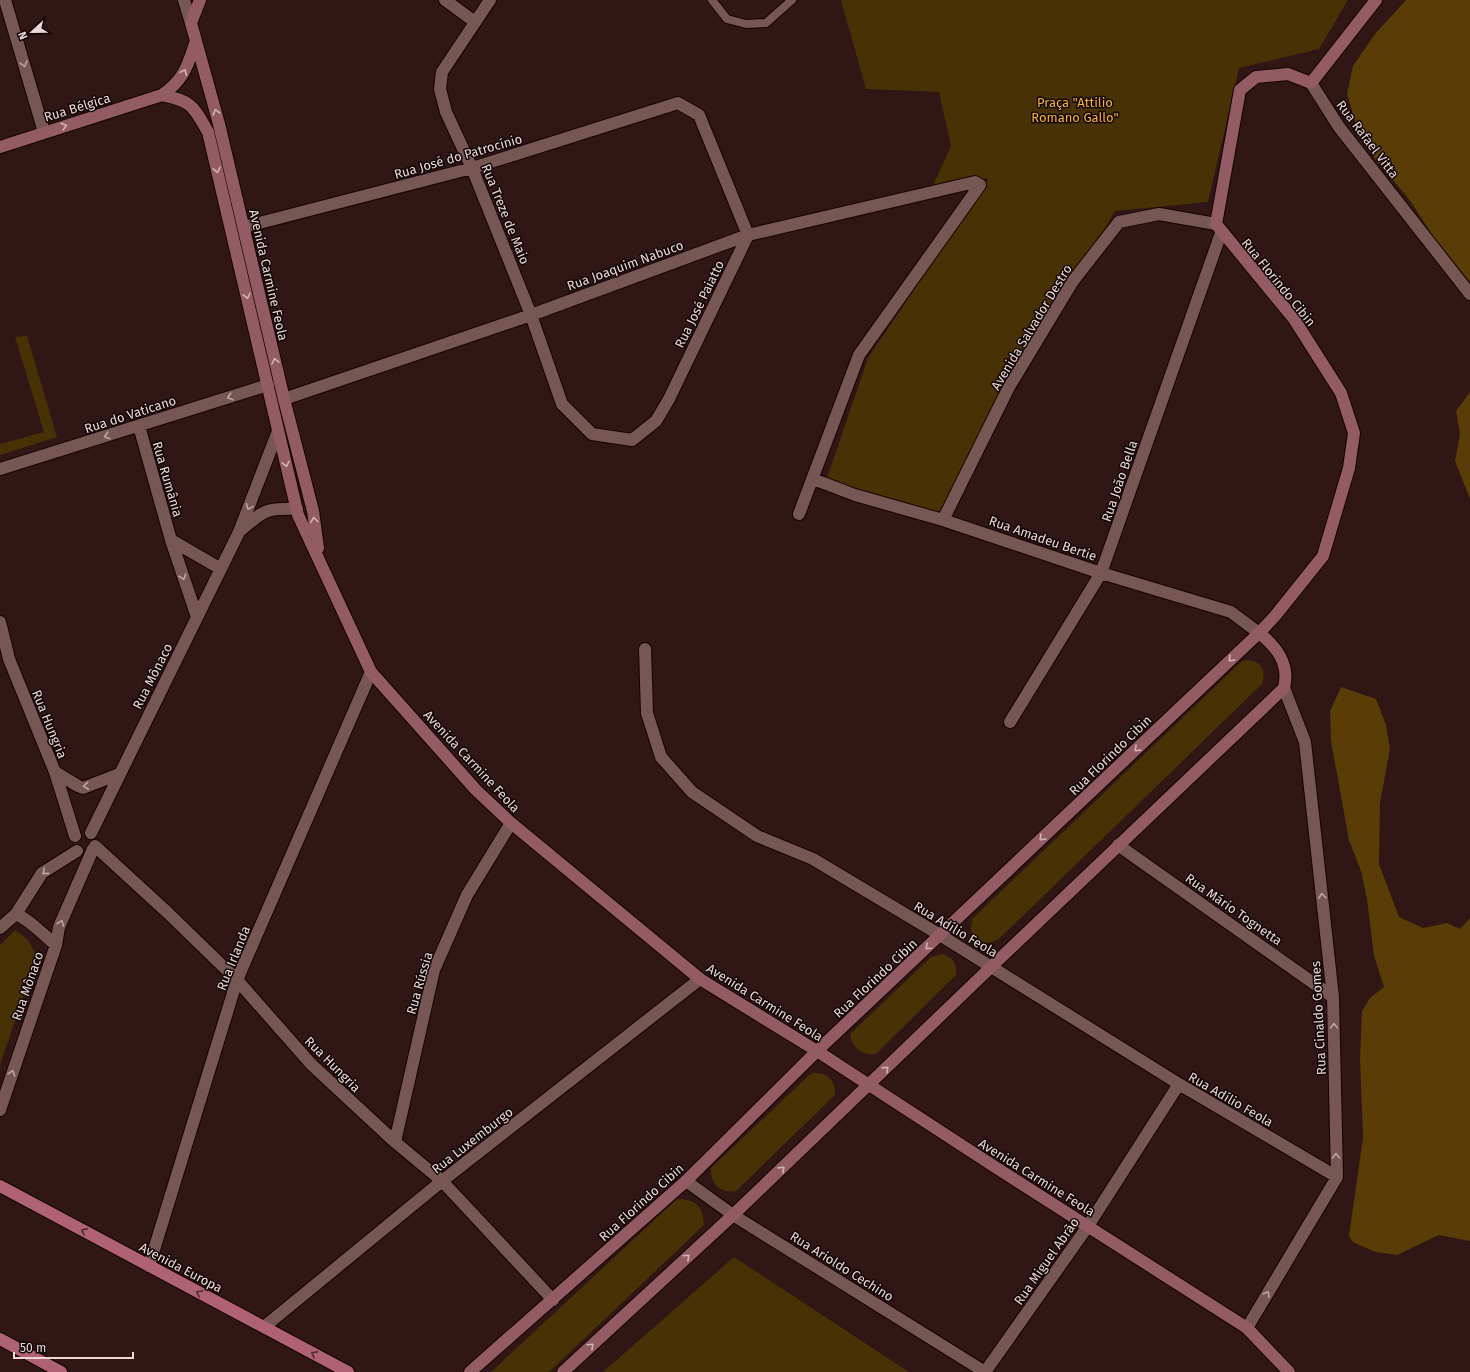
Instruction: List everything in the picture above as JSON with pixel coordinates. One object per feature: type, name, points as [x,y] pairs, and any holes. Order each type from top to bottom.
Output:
[{"type":"main road","points":[[191,23],[200,0]]},
{"type":"main road","points":[[1218,228],[1240,90],[1256,77],[1288,74],[1311,83],[1376,0]]},
{"type":"main road","name":"Avenida Carmine Feola","points":[[191,23],[219,124],[284,399],[313,511],[319,559]]},
{"type":"main road","name":"Rua Bélgica","points":[[0,147],[162,95],[174,86],[182,76],[196,41]]},
{"type":"main road","name":"Rua Bélgica","points":[[162,95],[182,99],[195,110],[208,132]]},
{"type":"main road","name":"Avenida Carmine Feola","points":[[208,132],[297,509],[371,672],[476,790],[511,823],[700,979],[817,1051],[1247,1328],[1289,1372]]},
{"type":"main road","name":"Rua Florindo Cibin","points":[[470,1372],[686,1181],[817,1051],[1259,633],[1275,616],[1323,556],[1349,468],[1354,433],[1341,393],[1294,319],[1218,228]]},
{"type":"main road","points":[[562,1372],[733,1215],[991,966],[1284,688],[1287,676],[1284,664],[1273,643],[1259,633]]},
{"type":"main road","name":"Avenida Europa","points":[[0,1186],[348,1372]]},
{"type":"main road","points":[[0,1339],[61,1372]]},
{"type":"street","points":[[5,0],[44,132]]},
{"type":"street","points":[[184,0],[191,23]]},
{"type":"street","points":[[445,0],[475,22]]},
{"type":"street","name":"Rua Treze de Maio","points":[[490,0],[442,72],[440,89],[446,112],[472,168],[531,315],[562,404]]},
{"type":"street","name":"Rua Rafael Vitta","points":[[1311,83],[1339,127],[1470,294]]},
{"type":"street","name":"Rua José do Patrocínio","points":[[244,227],[472,168],[678,103],[699,115],[748,234]]},
{"type":"street","name":"Rua Joaquim Nabuco","points":[[284,399],[531,315],[748,234],[975,182],[980,185],[859,355],[813,480]]},
{"type":"street","name":"Avenida Salvador Destro","points":[[943,520],[1009,387],[1073,281],[1119,222],[1159,214],[1218,228]]},
{"type":"street","name":"Rua João Bella","points":[[1010,722],[1101,573],[1218,228]]},
{"type":"street","name":"Rua José Paiatto","points":[[562,404],[592,434],[632,440],[656,422],[669,399],[748,234]]},
{"type":"street","name":"Rua do Vaticano","points":[[0,470],[268,385]]},
{"type":"street","name":"Rua Rumânia","points":[[139,426],[171,540],[197,617]]},
{"type":"street","name":"Rua Mônaco","points":[[91,833],[118,774],[239,532],[278,431]]},
{"type":"street","points":[[799,514],[813,480]]},
{"type":"street","name":"Rua Amadeu Bertie","points":[[813,480],[855,495],[943,520],[1101,573],[1231,612],[1259,633]]},
{"type":"street","name":"Rua Mônaco","points":[[239,532],[260,513],[268,510],[297,509]]},
{"type":"street","points":[[171,540],[221,569]]},
{"type":"street","name":"Rua Hungria","points":[[0,622],[4,663],[55,772],[75,836]]},
{"type":"street","name":"Rua Adílio Feola","points":[[645,649],[646,713],[660,756],[692,792],[757,836],[813,859],[991,966],[1179,1084],[1337,1177]]},
{"type":"street","name":"Rua Irlanda","points":[[149,1266],[237,980],[371,672]]},
{"type":"street","name":"Rua Cinaldo Gomes","points":[[1284,688],[1306,742],[1333,997],[1337,1177]]},
{"type":"street","points":[[55,772],[83,788],[118,774]]},
{"type":"street","name":"Rua Rússia","points":[[395,1142],[434,970],[466,895],[511,823]]},
{"type":"street","points":[[84,831],[91,833],[95,839],[94,848],[87,853],[77,850],[73,844],[75,836],[84,831]]},
{"type":"street","name":"Rua Mário Tognetta","points":[[1118,845],[1333,997]]},
{"type":"street","name":"Rua Mônaco","points":[[0,1110],[56,945],[59,927],[94,848]]},
{"type":"street","name":"Rua Hungria","points":[[94,848],[168,913],[237,980],[311,1064],[395,1142],[442,1182],[553,1300]]},
{"type":"street","points":[[0,928],[16,914],[42,873],[77,850]]},
{"type":"street","points":[[16,914],[31,921],[41,933],[56,945]]},
{"type":"street","name":"Rua Luxemburgo","points":[[264,1327],[442,1182],[700,979]]},
{"type":"street","name":"Rua Miguel Abrão","points":[[985,1372],[1088,1226],[1179,1084]]},
{"type":"street","points":[[1247,1328],[1337,1177]]},
{"type":"street","name":"Rua Arioldo Cechino","points":[[686,1181],[733,1215],[985,1372]]},
{"type":"lane","points":[[712,0],[727,20],[746,24],[766,23],[792,0]]},
{"type":"green space","name":"Praça \"Attilio Romano Gallo\"","points":[[841,0],[1348,0],[1319,49],[1239,68],[1208,202],[1115,211],[1033,348],[943,520],[827,478],[868,358],[988,180],[987,178],[930,192],[951,146],[939,92],[866,89]]},
{"type":"green space","points":[[27,336],[57,437],[0,455],[0,444],[44,432],[15,337]]},
{"type":"green space","points":[[1246,660],[1256,662],[1262,667],[1264,675],[1262,684],[999,939],[986,943],[976,938],[971,930],[972,919],[1242,661]]},
{"type":"green space","points":[[15,930],[27,939],[37,956],[0,1065],[0,945]]},
{"type":"green space","points":[[942,954],[952,959],[954,962],[956,975],[876,1054],[866,1054],[858,1050],[851,1039],[850,1034],[931,957]]},
{"type":"green space","points":[[813,1073],[823,1074],[830,1078],[834,1086],[835,1095],[736,1191],[726,1191],[718,1187],[712,1179],[711,1168],[808,1076]]},
{"type":"green space","points":[[677,1199],[688,1200],[697,1205],[702,1213],[704,1225],[549,1372],[491,1372]]},
{"type":"green space","points":[[734,1257],[909,1372],[603,1372]]},
{"type":"shaded area","points":[[1406,0],[1470,0],[1470,282],[1433,236],[1409,199],[1375,159],[1357,127],[1347,94],[1353,66],[1375,34]]},
{"type":"shaded area","points":[[1470,392],[1470,499],[1455,461],[1460,434],[1456,411]]},
{"type":"shaded area","points":[[1341,687],[1376,699],[1386,725],[1390,749],[1380,803],[1379,864],[1399,917],[1423,928],[1447,923],[1460,929],[1470,918],[1470,1241],[1439,1235],[1397,1255],[1375,1252],[1353,1242],[1349,1236],[1363,1138],[1360,1059],[1362,1011],[1370,998],[1384,987],[1374,956],[1367,899],[1361,871],[1349,840],[1331,741],[1330,711]]}]
